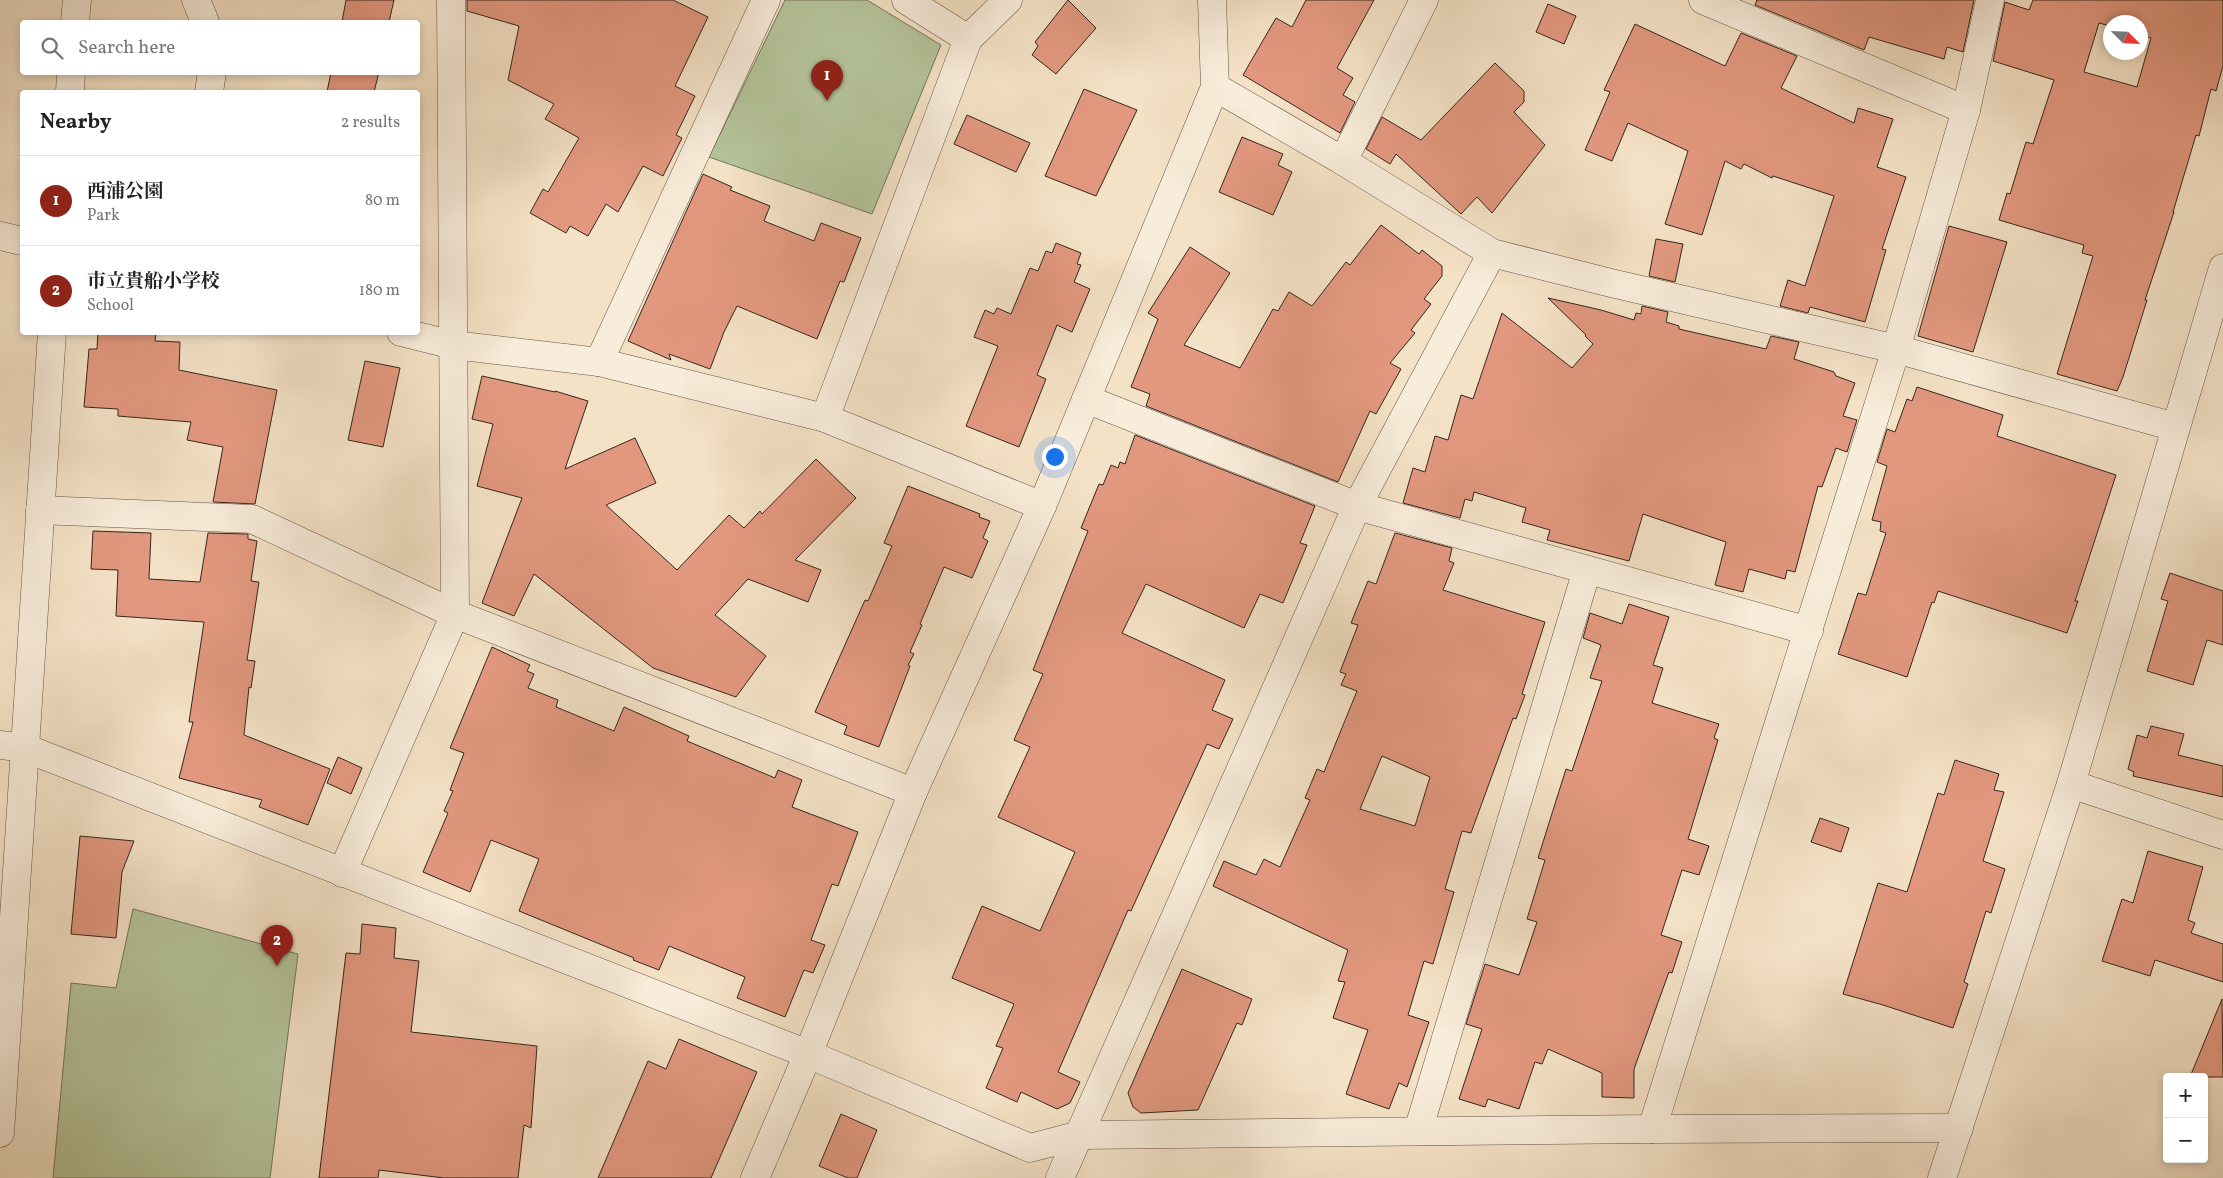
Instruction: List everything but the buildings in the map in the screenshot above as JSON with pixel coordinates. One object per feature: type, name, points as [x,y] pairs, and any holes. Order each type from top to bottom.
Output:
[{"type":"street","points":[[75,20],[77,0]]},
{"type":"street","points":[[196,0],[204,20]]},
{"type":"street","points":[[342,873],[455,614],[451,0]]},
{"type":"street","points":[[599,362],[766,0]]},
{"type":"street","points":[[906,0],[968,39]]},
{"type":"street","points":[[825,418],[968,39],[1008,0]]},
{"type":"street","points":[[755,1178],[808,1054],[914,792],[1042,506],[1215,87],[1212,0]]},
{"type":"street","points":[[1343,161],[1424,0]]},
{"type":"street","points":[[1703,0],[1966,110]]},
{"type":"street","points":[[1652,1129],[1896,349],[1966,110],[1990,0]]},
{"type":"street","points":[[70,90],[71,75]]},
{"type":"street","points":[[209,90],[212,75]]},
{"type":"street","points":[[1215,87],[1343,161],[1492,253],[1611,284],[1896,349],[2175,427]]},
{"type":"street","points":[[0,236],[20,241]]},
{"type":"street","points":[[1060,1178],[1357,506],[1492,253]]},
{"type":"street","points":[[1942,1178],[2071,784],[2223,268]]},
{"type":"street","points":[[0,1133],[12,747],[40,510],[52,335]]},
{"type":"street","points":[[413,335],[453,345],[599,362],[825,418],[1042,506]]},
{"type":"street","points":[[1086,399],[1357,506],[1809,631]]},
{"type":"street","points":[[40,510],[252,520],[455,614],[914,792]]},
{"type":"street","points":[[1418,1132],[1587,570]]},
{"type":"street","points":[[12,747],[808,1054],[1030,1148],[1080,1135],[1959,1128]]},
{"type":"street","points":[[2071,784],[2223,835]]},
{"type":"green space","points":[[785,0],[867,0],[941,45],[872,214],[709,157]]},
{"type":"green space","points":[[133,909],[298,954],[270,1178],[53,1178],[71,983],[116,988]]},
{"type":"place","name":"西浦公園","points":[[827,101]]},
{"type":"place","name":"市立貴船小学校","points":[[277,966]]}]
